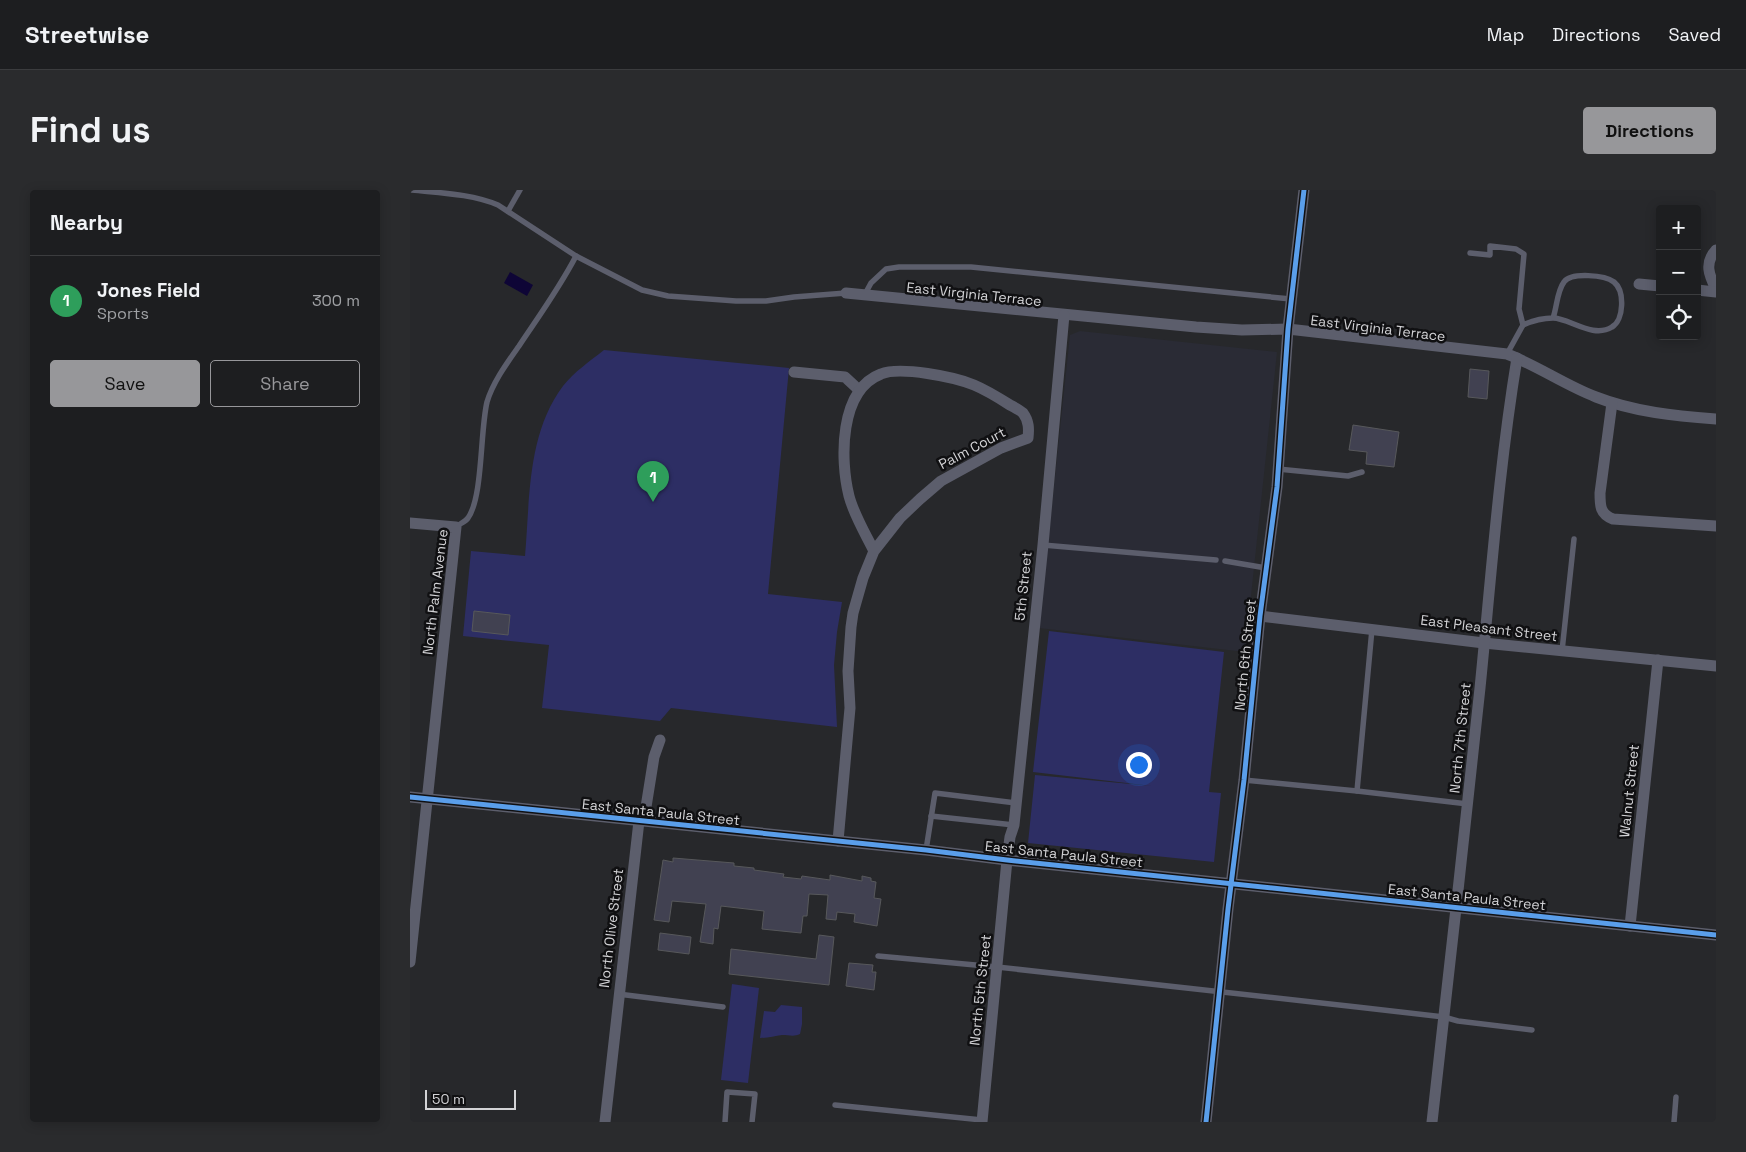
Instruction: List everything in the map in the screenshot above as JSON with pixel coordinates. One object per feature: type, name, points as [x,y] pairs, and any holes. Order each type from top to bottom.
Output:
[{"type":"street","name":"North 6th Street","points":[[1206,1122],[1260,616],[1278,469],[1288,329],[1304,190]]},
{"type":"street","points":[[1701,290],[1716,290],[1708,269],[1712,255],[1716,250]]},
{"type":"street","points":[[1639,284],[1656,286]]},
{"type":"street","name":"East Virginia Terrace","points":[[846,293],[1064,315],[1242,330],[1288,329],[1512,356],[1572,387],[1612,403],[1673,416],[1716,420]]},
{"type":"street","name":"5th Street","points":[[1007,860],[1010,837],[1014,825],[1043,545],[1064,315]]},
{"type":"street","name":"North 7th Street","points":[[1432,1122],[1468,804],[1507,423],[1512,356]]},
{"type":"street","name":"Palm Court","points":[[838,841],[850,708],[848,671],[851,627],[853,613],[874,551],[900,518],[941,481],[1001,448],[1028,438],[1030,427],[1023,413],[974,385],[926,374],[896,371],[881,373],[870,379],[859,390]]},
{"type":"street","points":[[794,372],[845,377],[859,390],[854,399],[847,425],[844,458],[849,497],[874,551]]},
{"type":"street","points":[[1612,403],[1600,493],[1602,512],[1607,517],[1613,519],[1716,526]]},
{"type":"street","points":[[410,522],[456,527]]},
{"type":"street","name":"North Palm Avenue","points":[[410,962],[456,527]]},
{"type":"street","name":"East Pleasant Street","points":[[1260,616],[1484,644],[1716,666]]},
{"type":"street","name":"Walnut Street","points":[[1630,926],[1658,660]]},
{"type":"street","name":"North Olive Street","points":[[605,1122],[639,821],[646,807],[654,757],[660,740]]},
{"type":"street","name":"East Santa Paula Street","points":[[410,797],[926,850],[1716,935]]},
{"type":"street","name":"North 5th Street","points":[[982,1121],[1007,860]]},
{"type":"lane","points":[[410,197],[412,190]]},
{"type":"lane","name":"East Virginia Terrace","points":[[412,190],[488,201],[576,256],[642,290],[668,296],[766,301],[794,296],[846,293]]},
{"type":"lane","points":[[508,212],[520,190]]},
{"type":"lane","points":[[1470,254],[1490,255],[1490,246],[1516,249],[1524,254],[1519,308],[1523,325],[1512,356]]},
{"type":"lane","name":"North Palm Avenue","points":[[456,527],[467,519],[473,508],[487,402],[492,389],[564,278],[576,256]]},
{"type":"lane","points":[[864,295],[870,283],[886,270],[899,267],[971,267],[1291,299]]},
{"type":"lane","points":[[1523,325],[1533,320],[1553,318],[1585,328],[1608,329],[1618,322],[1621,312],[1619,290],[1615,283],[1607,278],[1574,276],[1567,278],[1562,284],[1553,318]]},
{"type":"lane","points":[[1278,469],[1348,476],[1362,472]]},
{"type":"lane","points":[[1562,651],[1574,539]]},
{"type":"lane","points":[[1043,545],[1216,560]]},
{"type":"lane","points":[[1225,561],[1266,568]]},
{"type":"lane","points":[[1356,791],[1372,629]]},
{"type":"lane","points":[[1244,780],[1468,804]]},
{"type":"lane","points":[[926,850],[935,793],[1016,803]]},
{"type":"lane","points":[[931,816],[1014,825]]},
{"type":"lane","points":[[878,956],[997,967],[1444,1017],[1458,1021],[1532,1030]]},
{"type":"lane","points":[[618,994],[723,1008]]},
{"type":"lane","points":[[725,1122],[727,1092],[754,1094],[752,1122]]},
{"type":"lane","points":[[1674,1122],[1676,1097]]},
{"type":"lane","points":[[835,1105],[982,1121]]},
{"type":"shaded area","points":[[510,272],[533,285],[527,296],[504,283]]},
{"type":"shaded area","points":[[1080,331],[1277,352],[1245,652],[1039,628],[1070,335]]},
{"type":"shaded area","points":[[604,350],[789,368],[768,594],[842,602],[834,665],[837,727],[671,708],[660,721],[542,708],[549,645],[463,636],[471,551],[525,556],[532,468],[536,446],[543,425],[551,405],[567,381]]},
{"type":"shaded area","points":[[1049,631],[1224,652],[1209,792],[1221,793],[1214,862],[1028,843],[1035,775],[1152,786],[1033,772]]},
{"type":"shaded area","points":[[732,984],[759,988],[748,1083],[721,1080]]},
{"type":"shaded area","points":[[781,1005],[802,1007],[800,1034],[760,1038],[764,1011],[775,1012]]},
{"type":"building","points":[[1470,369],[1489,371],[1487,399],[1468,397]]},
{"type":"building","points":[[1353,425],[1399,432],[1394,467],[1366,464],[1367,452],[1349,450]]},
{"type":"building","points":[[474,611],[510,615],[508,635],[472,631]]},
{"type":"building","points":[[673,858],[734,863],[734,866],[754,868],[754,870],[784,874],[783,877],[801,879],[802,876],[830,880],[830,875],[862,881],[862,876],[871,878],[871,881],[876,882],[874,898],[881,899],[877,926],[854,922],[855,914],[837,912],[836,920],[826,919],[828,895],[809,894],[807,916],[803,916],[801,933],[762,929],[764,911],[721,906],[718,929],[714,928],[713,944],[700,942],[706,904],[672,901],[669,922],[654,920],[663,860],[673,862]]},
{"type":"building","points":[[660,933],[691,937],[689,954],[658,950]]},
{"type":"building","points":[[819,935],[834,937],[829,985],[729,974],[731,949],[816,959]]},
{"type":"building","points":[[849,963],[873,965],[872,972],[876,972],[874,990],[846,986]]},
{"type":"cycle path","points":[[1206,1122],[1260,616],[1277,487],[1288,329],[1304,190]]},
{"type":"cycle path","points":[[410,797],[926,850],[1716,935]]},
{"type":"place","name":"Jones Field","points":[[653,502]]}]
